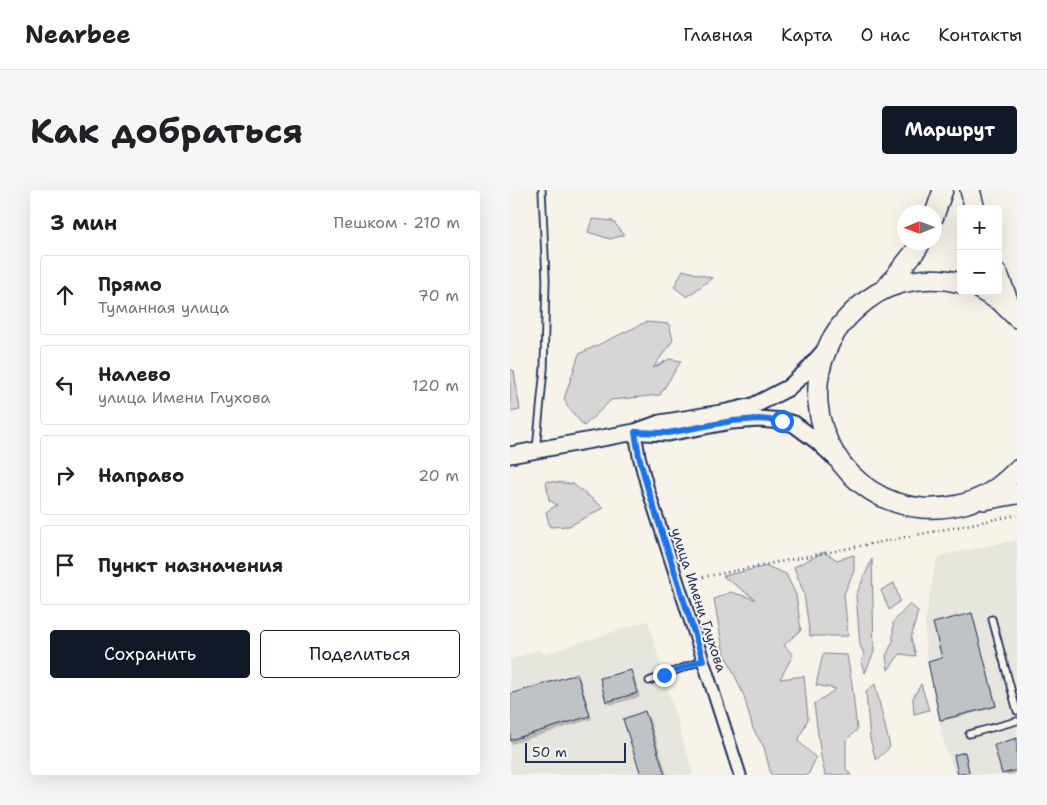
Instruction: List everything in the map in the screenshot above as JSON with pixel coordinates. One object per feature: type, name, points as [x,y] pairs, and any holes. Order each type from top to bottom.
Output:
[{"type":"main road","points":[[938,205],[943,190]]},
{"type":"main road","points":[[970,190],[974,205]]},
{"type":"main road","points":[[885,289],[917,250]]},
{"type":"main road","points":[[957,282],[936,279],[901,283],[885,289],[870,298],[850,314],[834,334],[826,349],[821,366],[818,384],[820,420],[826,437],[844,468],[869,490],[898,504],[914,507],[947,507],[1017,494]]},
{"type":"main road","points":[[1002,284],[1015,316]]},
{"type":"main road","points":[[989,295],[1001,302],[1015,316]]},
{"type":"main road","points":[[963,504],[983,496],[1002,485],[1017,470]]},
{"type":"street","points":[[510,455],[635,432],[660,423],[753,406],[788,388],[807,371],[826,349]]},
{"type":"street","points":[[635,432],[668,433],[732,421],[759,419],[782,421],[794,424],[817,441],[844,468]]},
{"type":"street","name":"улица Имени Глухова","points":[[635,432],[647,486],[740,775]]},
{"type":"lane","points":[[536,450],[544,360],[546,279],[542,190]]},
{"type":"lane","points":[[992,619],[1017,711]]},
{"type":"lane","points":[[649,681],[703,660]]},
{"type":"lane","points":[[1009,680],[1017,678]]},
{"type":"lane","points":[[968,734],[1017,721]]},
{"type":"path","points":[[693,579],[1017,515]]},
{"type":"shaded area","points":[[592,219],[613,221],[624,235],[610,239],[588,232]]},
{"type":"shaded area","points":[[683,270],[712,278],[687,297],[674,287]]},
{"type":"shaded area","points":[[646,322],[669,324],[673,340],[653,368],[669,359],[681,361],[660,395],[611,400],[584,426],[567,406],[564,399],[579,354]]},
{"type":"shaded area","points":[[510,369],[514,371],[520,410],[510,412]]},
{"type":"shaded area","points":[[546,481],[573,484],[604,508],[569,526],[550,527],[546,512],[557,505],[549,500]]},
{"type":"shaded area","points":[[1017,540],[1017,775],[955,775],[943,740],[926,653],[925,623],[936,561],[943,555]]},
{"type":"shaded area","points":[[824,552],[837,560],[854,555],[854,571],[844,594],[848,636],[810,636],[804,594],[794,567]]},
{"type":"shaded area","points":[[872,559],[874,652],[865,673],[861,663],[864,654],[860,645],[856,595]]},
{"type":"shaded area","points":[[767,566],[786,574],[796,595],[801,630],[784,645],[793,655],[780,679],[804,676],[808,719],[798,741],[816,758],[808,775],[771,775],[764,747],[753,729],[744,696],[723,649],[714,599],[730,592],[755,599],[723,576]]},
{"type":"shaded area","points":[[894,583],[900,601],[889,610],[881,590]]},
{"type":"shaded area","points":[[910,604],[918,611],[911,638],[916,656],[900,654],[888,670],[886,656],[893,641],[893,622]]},
{"type":"shaded area","points":[[648,621],[693,775],[510,775],[510,660],[539,650],[544,654]]},
{"type":"shaded area","points":[[823,654],[847,655],[857,730],[846,740],[846,769],[851,775],[825,775],[814,704],[836,689],[816,685]]},
{"type":"shaded area","points":[[875,684],[890,747],[876,760],[870,739],[866,692]]},
{"type":"shaded area","points":[[921,684],[929,710],[914,714],[913,698]]},
{"type":"building","points":[[972,613],[996,706],[940,720],[928,662],[942,658],[933,623]]},
{"type":"building","points":[[631,670],[637,693],[606,702],[600,678]]},
{"type":"building","points":[[577,674],[590,716],[510,740],[510,694]]},
{"type":"building","points":[[645,711],[665,775],[641,775],[623,719]]},
{"type":"building","points":[[1017,738],[1017,770],[1002,774],[994,745]]},
{"type":"building","points":[[965,752],[969,772],[958,775],[954,755]]},
{"type":"route","points":[[664,675],[703,660],[647,486],[635,432],[668,433],[732,421],[759,419],[782,421]]}]
